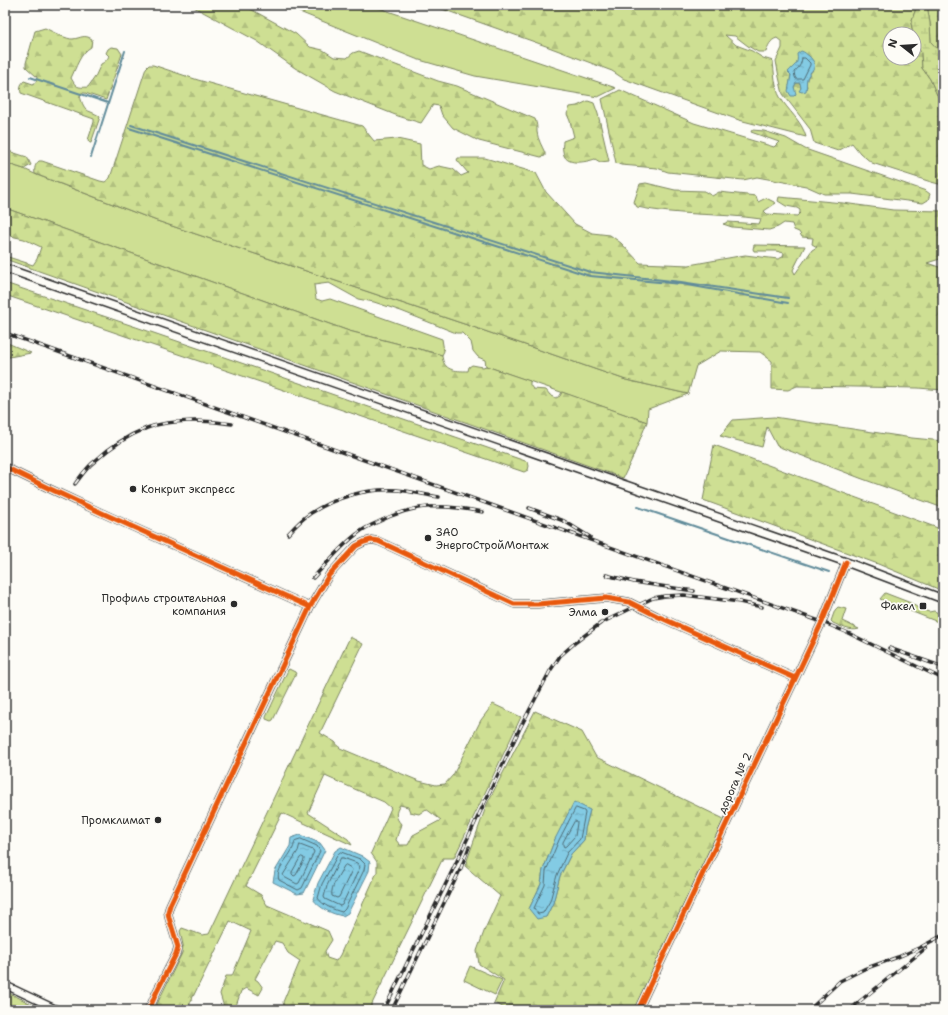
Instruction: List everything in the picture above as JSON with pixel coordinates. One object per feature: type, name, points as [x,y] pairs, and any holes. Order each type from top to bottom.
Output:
[{"type":"main road","points":[[5,268],[846,562],[943,599]]},
{"type":"street","points":[[5,467],[102,513],[310,607]]},
{"type":"street","points":[[147,1010],[151,1005],[178,947],[169,918],[168,912],[170,905],[310,607],[329,575],[356,546],[371,540],[378,541],[514,604],[538,604],[606,598],[629,602],[794,678]]},
{"type":"street","name":"дорога № 2","points":[[638,1010],[794,678],[822,622],[846,562]]},
{"type":"street","points":[[5,985],[58,1010]]},
{"type":"green space","points":[[190,5],[243,5],[296,34],[310,47],[323,50],[334,57],[347,58],[353,53],[359,51],[438,81],[457,86],[535,119],[538,138],[545,156],[541,157],[479,141],[453,128],[442,115],[439,106],[433,105],[421,123],[398,116],[335,91],[295,68],[257,41]]},
{"type":"green space","points":[[285,5],[370,5],[616,88],[598,97],[475,76],[416,59]]},
{"type":"green space","points":[[431,5],[917,5],[911,23],[912,26],[882,26],[882,66],[922,66],[937,95],[943,101],[943,185],[872,163],[860,153],[852,143],[838,151],[814,143],[810,129],[783,94],[776,61],[782,48],[782,42],[777,38],[771,42],[766,52],[758,52],[735,36],[725,35],[736,45],[752,51],[763,58],[773,61],[778,94],[798,121],[806,137],[739,120],[624,79],[612,71]],"holes":[[[798,58],[813,70],[806,82],[807,87],[800,91],[800,83],[796,83],[794,91],[789,86],[791,69],[796,65]]]},
{"type":"green space","points":[[917,5],[927,5],[931,42],[943,55],[943,101],[937,95],[930,79],[922,68],[922,26],[912,26],[911,23]]},
{"type":"green space","points":[[927,5],[943,5],[943,55],[931,42]]},
{"type":"green space","points":[[45,28],[71,39],[85,37],[92,39],[91,47],[81,57],[71,78],[79,87],[88,87],[101,64],[106,61],[109,56],[106,53],[108,49],[111,47],[118,48],[122,54],[106,100],[85,93],[82,93],[80,96],[85,108],[100,117],[91,143],[88,140],[94,119],[21,93],[20,90],[24,81],[33,84],[36,82],[37,77],[26,67],[26,63],[35,31]]},
{"type":"green space","points":[[149,65],[362,126],[374,141],[397,139],[420,144],[421,165],[429,169],[439,166],[453,169],[461,176],[468,173],[457,160],[458,158],[485,158],[536,173],[546,192],[575,224],[592,233],[610,235],[621,243],[640,263],[689,265],[745,255],[778,259],[783,257],[784,253],[776,251],[754,251],[754,245],[805,246],[793,270],[795,274],[812,250],[817,247],[812,244],[813,238],[802,237],[799,232],[794,230],[792,224],[784,223],[769,230],[732,227],[723,224],[728,222],[759,224],[761,219],[668,212],[637,207],[634,202],[640,184],[646,183],[675,190],[704,191],[712,196],[719,192],[756,196],[758,202],[766,198],[776,203],[764,211],[767,214],[797,216],[800,213],[800,210],[797,208],[786,206],[778,201],[779,197],[843,203],[893,210],[943,211],[943,258],[927,263],[943,267],[943,390],[918,388],[797,386],[788,390],[772,389],[772,361],[760,352],[721,351],[696,366],[688,394],[626,380],[157,221],[35,174],[36,165],[39,161],[42,161],[100,181],[105,182],[110,178],[146,68]]},
{"type":"green space","points":[[620,90],[694,123],[774,147],[779,142],[751,132],[752,130],[764,131],[786,138],[805,149],[926,191],[930,194],[928,200],[923,203],[852,194],[824,194],[806,186],[757,177],[743,180],[668,172],[657,168],[621,165],[616,163],[602,99]]},
{"type":"green space","points":[[588,101],[594,103],[598,114],[609,161],[600,162],[595,159],[576,162],[567,159],[564,156],[563,141],[574,137],[567,114],[570,107],[577,106]]},
{"type":"green space","points":[[5,150],[27,157],[31,165],[24,169],[5,163]]},
{"type":"green space","points":[[5,163],[157,221],[626,380],[688,394],[648,409],[647,422],[486,366],[485,360],[478,357],[473,351],[471,342],[462,333],[456,333],[374,302],[358,299],[329,283],[314,285],[316,299],[322,301],[330,299],[442,339],[444,351],[442,355],[349,331],[5,208]]},
{"type":"green space","points":[[5,208],[349,331],[442,355],[445,364],[450,369],[468,371],[469,367],[472,365],[483,367],[486,366],[530,381],[530,385],[533,389],[546,390],[550,395],[556,398],[560,396],[562,392],[647,422],[623,478],[5,259],[5,256],[33,265],[37,259],[41,247],[24,239],[5,236]]},
{"type":"green space","points":[[5,283],[202,349],[528,462],[528,470],[524,472],[5,295]]},
{"type":"green space","points":[[5,342],[31,353],[5,359]]},
{"type":"green space","points":[[774,417],[912,438],[943,441],[943,508],[777,446],[767,427],[762,447],[720,436],[733,420]]},
{"type":"green space","points":[[714,445],[943,530],[943,591],[878,564],[703,500]]},
{"type":"green space","points":[[885,593],[911,603],[918,608],[929,612],[934,611],[943,615],[943,624],[880,599]]},
{"type":"green space","points":[[838,607],[846,609],[842,621],[859,629],[853,630],[846,628],[831,621],[835,610]]},
{"type":"green space","points":[[350,637],[363,644],[320,733],[335,742],[340,748],[419,781],[436,785],[445,784],[453,775],[481,720],[493,704],[521,717],[454,858],[443,858],[369,1010],[298,1010],[294,1008],[290,1009],[284,1006],[283,1002],[300,961],[288,953],[282,943],[275,941],[255,979],[263,988],[259,995],[246,988],[241,991],[236,1006],[230,1010],[224,1007],[220,994],[226,976],[232,976],[251,931],[230,921],[188,1007],[191,1010],[154,1010],[182,953],[183,945],[180,931],[182,928],[202,935],[209,934]],"holes":[[[325,776],[384,802],[391,808],[371,853],[377,862],[377,872],[336,961],[327,958],[325,951],[332,940],[328,931],[267,905],[261,895],[246,886],[282,813],[352,845],[348,839],[308,813]],[[400,805],[408,807],[410,812],[419,814],[426,809],[441,820],[413,835],[408,845],[400,845],[396,840],[401,824],[396,815]]]},
{"type":"green space","points":[[289,669],[296,674],[273,720],[271,721],[266,719],[266,717]]},
{"type":"green space","points":[[535,711],[582,732],[596,757],[724,819],[634,1010],[509,1010],[494,1003],[504,980],[479,964],[477,951],[500,896],[465,866],[487,804]],"holes":[[[590,810],[584,840],[571,854],[560,876],[553,903],[546,917],[529,909],[541,884],[543,870],[555,839]]]},
{"type":"green space","points":[[470,966],[502,980],[495,995],[464,980]]},
{"type":"green space","points":[[5,991],[44,1010],[5,1010]]},
{"type":"water","points":[[801,51],[809,56],[815,65],[807,78],[806,91],[799,91],[801,88],[800,83],[796,83],[794,87],[796,94],[791,96],[788,91],[791,75],[788,72],[796,64],[797,54]]},
{"type":"water","points":[[574,802],[590,810],[584,840],[571,854],[560,876],[553,903],[546,917],[537,919],[529,909],[541,884],[543,870],[555,839]]},
{"type":"water","points":[[300,835],[320,843],[325,850],[304,893],[297,894],[273,882],[275,871],[290,846],[291,838]]},
{"type":"water","points":[[341,847],[362,856],[370,862],[369,871],[348,913],[343,916],[326,910],[319,906],[313,899],[318,883],[335,851]]},
{"type":"waterway","points":[[91,157],[125,51]]},
{"type":"waterway","points":[[30,77],[108,103]]},
{"type":"waterway","points":[[131,125],[590,272],[681,282],[788,298]]},
{"type":"waterway","points":[[129,128],[590,276],[682,284],[788,303]]},
{"type":"waterway","points":[[638,507],[829,572]]},
{"type":"railway","points":[[5,333],[822,622],[943,679]]},
{"type":"railway","points":[[75,484],[89,466],[106,451],[126,438],[147,428],[167,423],[189,421],[232,424]]},
{"type":"railway","points":[[288,534],[311,513],[321,507],[341,498],[363,492],[374,490],[397,490],[439,497]]},
{"type":"railway","points":[[313,578],[340,549],[362,530],[392,516],[417,508],[429,507],[468,509],[483,512]]},
{"type":"railway","points":[[529,508],[564,521],[590,537]]},
{"type":"railway","points":[[606,575],[634,582],[694,591]]},
{"type":"railway","points":[[384,1010],[520,728],[550,671],[560,656],[601,623],[653,598],[684,595],[740,602]]},
{"type":"railway","points":[[735,601],[762,607]]},
{"type":"railway","points":[[889,648],[943,667]]},
{"type":"railway","points":[[392,1010],[461,868],[469,847]]},
{"type":"railway","points":[[809,1010],[840,981],[864,969],[921,947],[943,935]]},
{"type":"railway","points":[[850,1010],[926,948]]},
{"type":"cycle path","points":[[5,467],[102,513],[310,607]]},
{"type":"cycle path","points":[[147,1010],[151,1005],[178,947],[169,918],[168,912],[170,905],[310,607],[329,575],[356,546],[371,540],[378,541],[514,604],[538,604],[606,598],[629,602],[795,678]]},
{"type":"cycle path","points":[[638,1010],[822,622],[846,562]]},
{"type":"place","name":"Конкрит экспресс","points":[[133,489]]},
{"type":"place","name":"ЗАО ЭнергоСтройМонтаж","points":[[428,538]]},
{"type":"place","name":"Профиль строительная компания","points":[[234,604]]},
{"type":"place","name":"Факел","points":[[923,606]]},
{"type":"place","name":"Элма","points":[[605,612]]},
{"type":"place","name":"Промклимат","points":[[158,820]]}]
